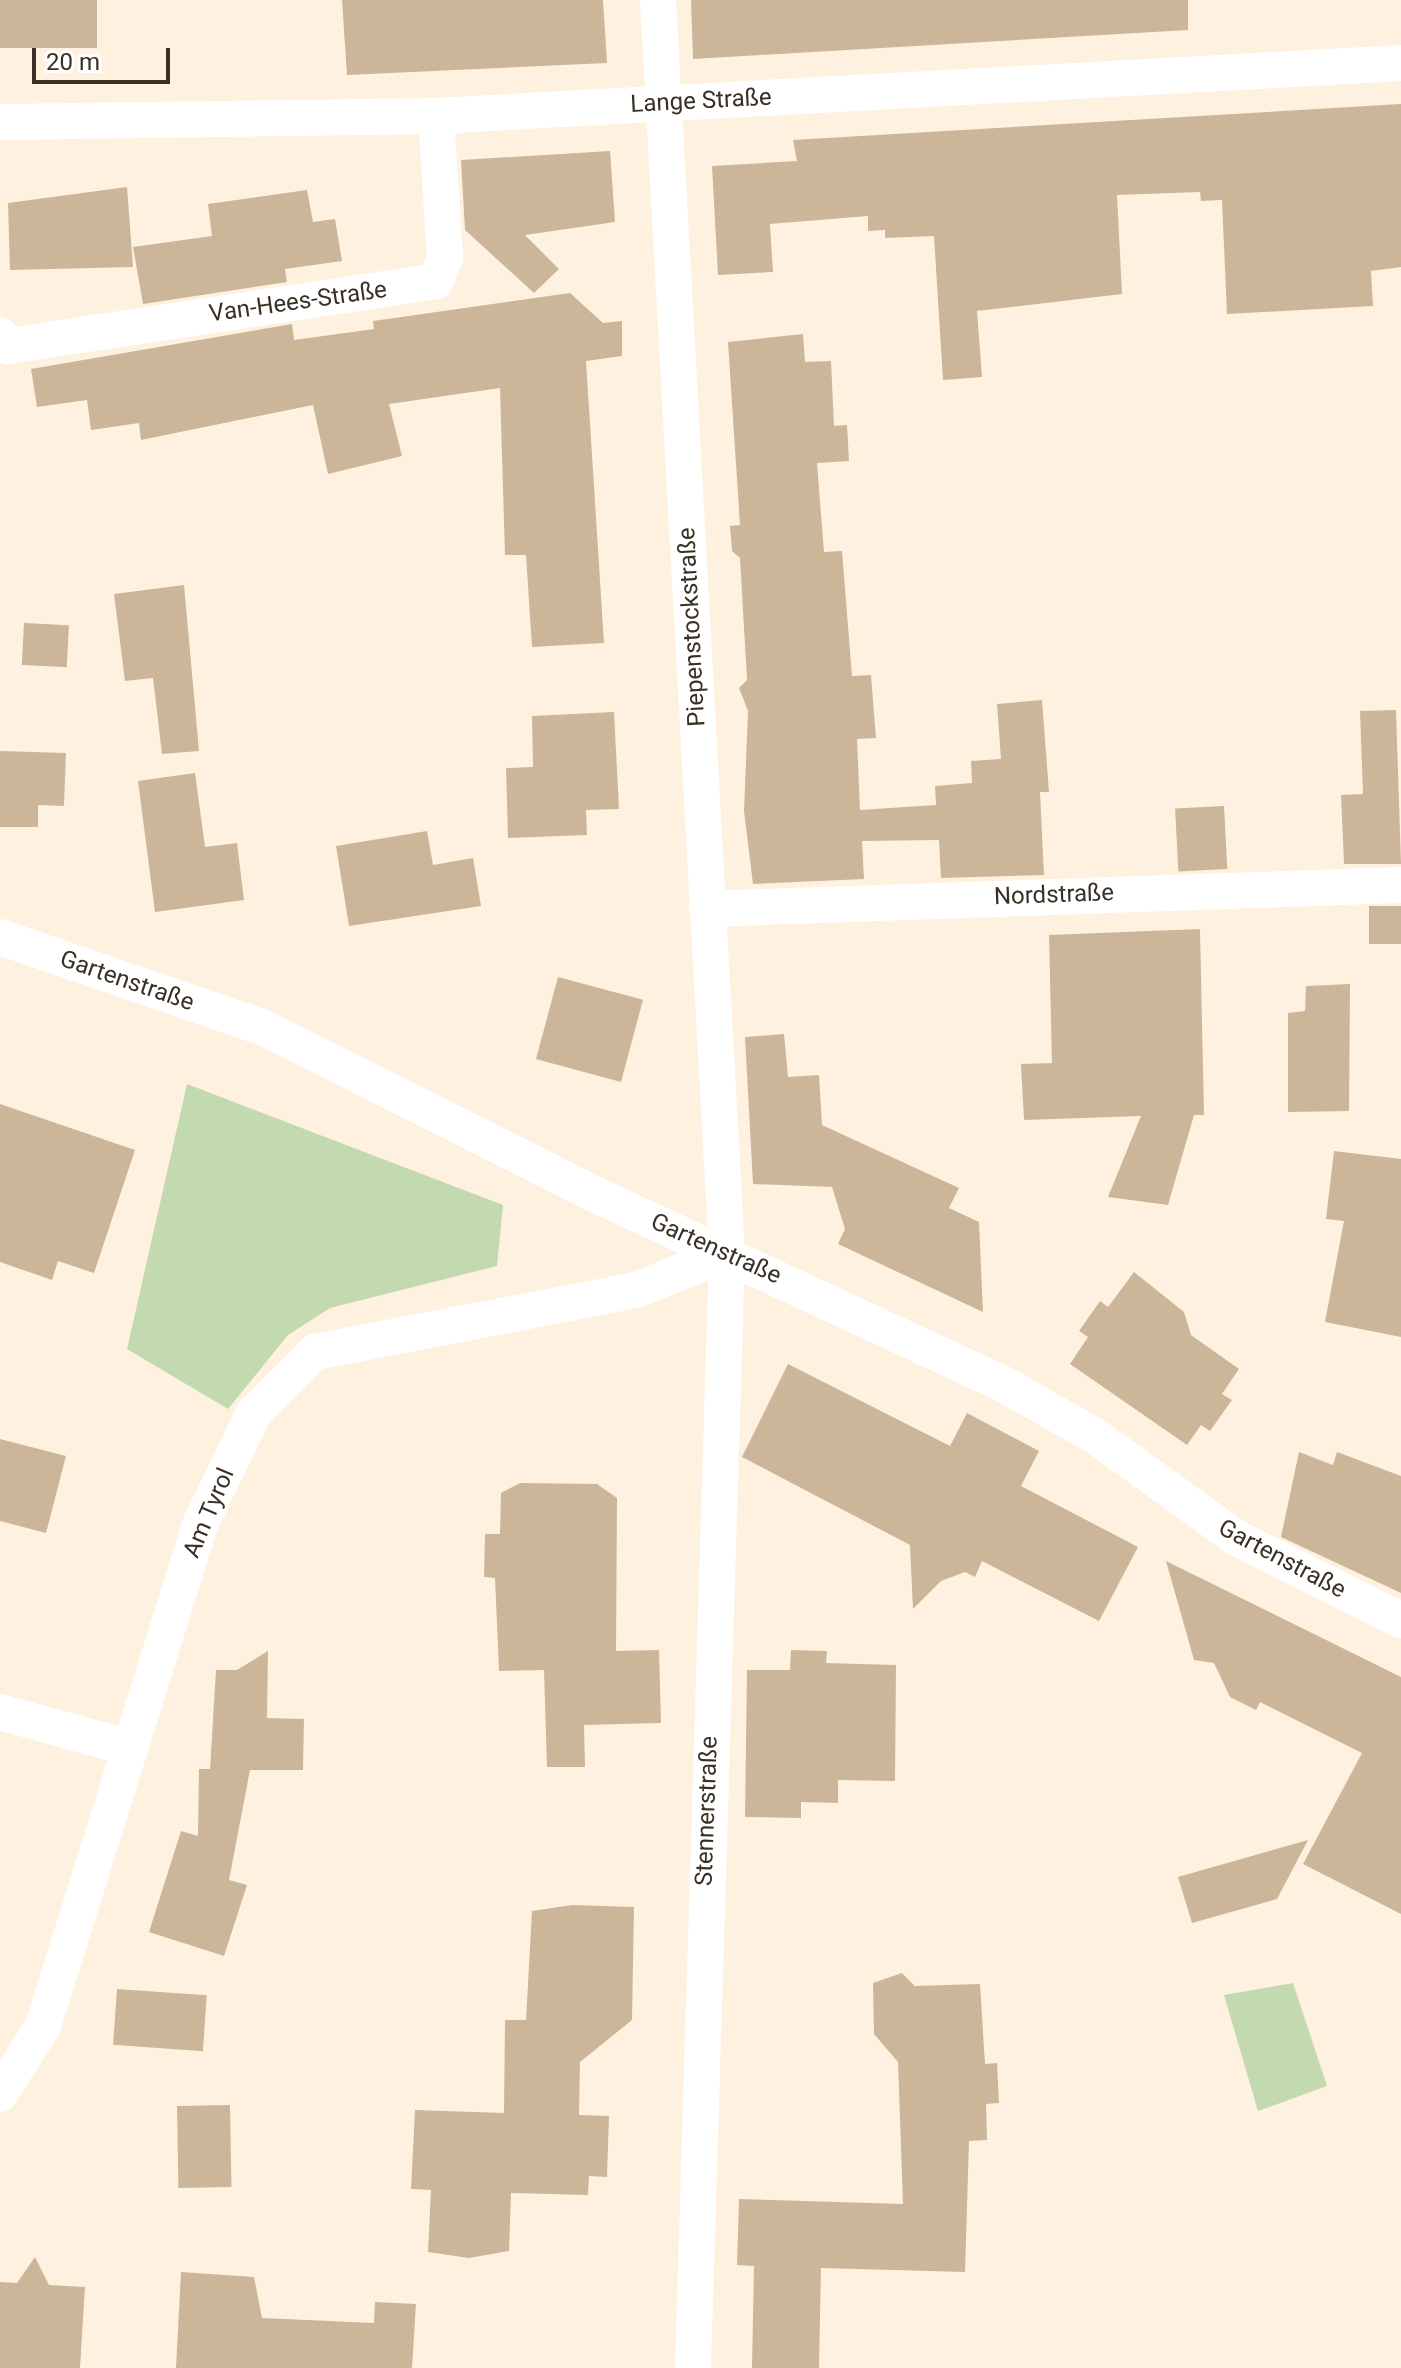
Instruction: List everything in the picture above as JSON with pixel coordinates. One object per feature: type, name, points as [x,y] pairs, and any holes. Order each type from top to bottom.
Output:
[{"type":"street","name":"Piepenstockstraße","points":[[658,0],[727,1253]]},
{"type":"street","name":"Lange Straße","points":[[0,122],[436,116],[1401,63]]},
{"type":"street","name":"Van-Hees-Straße","points":[[0,335],[8,346],[436,281],[445,257],[436,116]]},
{"type":"street","name":"Nordstraße","points":[[707,909],[1401,885]]},
{"type":"street","name":"Gartenstraße","points":[[0,937],[264,1028],[1005,1385],[1095,1436],[1235,1537],[1401,1620]]},
{"type":"street","name":"Am Tyrol","points":[[0,2094],[43,2026],[127,1747],[201,1522],[254,1413],[315,1352],[636,1290],[727,1253]]},
{"type":"street","name":"Stennerstraße","points":[[693,2368],[727,1253]]},
{"type":"street","points":[[0,1712],[127,1747]]},
{"type":"green space","points":[[187,1084],[503,1205],[497,1266],[330,1308],[288,1335],[228,1409],[127,1349]]},
{"type":"green space","points":[[1293,1983],[1327,2086],[1258,2111],[1224,1995]]},
{"type":"building","points":[[0,0],[97,0],[97,48],[0,48]]},
{"type":"building","points":[[342,0],[603,0],[607,63],[347,75]]},
{"type":"building","points":[[691,0],[1188,0],[1188,30],[693,59]]},
{"type":"building","points":[[1401,104],[1401,267],[1371,271],[1373,306],[1227,314],[1222,200],[1201,201],[1200,192],[1117,195],[1122,294],[977,311],[982,377],[943,380],[934,236],[885,238],[885,230],[868,231],[868,216],[770,224],[773,272],[718,275],[712,166],[797,161],[793,140]]},
{"type":"building","points":[[610,151],[615,222],[525,235],[559,269],[534,293],[465,230],[461,160]]},
{"type":"building","points":[[127,187],[133,267],[10,270],[8,203]]},
{"type":"building","points":[[307,190],[313,222],[335,219],[342,261],[285,269],[287,282],[143,304],[133,247],[212,236],[208,204]]},
{"type":"building","points":[[570,293],[603,323],[622,321],[622,356],[586,361],[604,643],[532,647],[526,555],[505,555],[500,388],[389,404],[402,456],[328,474],[313,405],[141,440],[139,423],[91,430],[87,400],[37,407],[31,369],[292,324],[294,340],[374,329],[373,321]]},
{"type":"building","points":[[803,334],[805,362],[831,361],[834,426],[847,425],[849,461],[817,463],[824,552],[842,551],[852,676],[871,675],[876,738],[857,739],[860,810],[936,805],[935,786],[972,783],[971,761],[1001,759],[997,704],[1042,700],[1049,792],[1040,792],[1044,875],[941,878],[939,840],[862,841],[864,879],[753,884],[744,811],[748,711],[739,688],[747,680],[740,558],[732,551],[730,526],[740,525],[728,342]]},
{"type":"building","points":[[184,585],[199,751],[162,754],[153,678],[125,681],[114,594]]},
{"type":"building","points":[[24,623],[69,625],[67,667],[22,665]]},
{"type":"building","points":[[1396,710],[1401,864],[1344,864],[1341,795],[1363,794],[1360,711]]},
{"type":"building","points":[[614,712],[619,809],[586,810],[587,835],[508,838],[506,768],[533,767],[532,716]]},
{"type":"building","points":[[0,751],[66,753],[64,806],[38,805],[38,827],[0,827]]},
{"type":"building","points":[[195,773],[205,847],[237,843],[244,900],[155,912],[138,781]]},
{"type":"building","points":[[1224,806],[1227,869],[1178,871],[1175,809]]},
{"type":"building","points":[[427,831],[433,865],[473,858],[481,906],[349,926],[336,846]]},
{"type":"building","points":[[1369,906],[1401,906],[1401,944],[1369,944]]},
{"type":"building","points":[[1200,929],[1204,1115],[1194,1115],[1168,1205],[1108,1197],[1141,1116],[1024,1120],[1021,1064],[1052,1063],[1049,935]]},
{"type":"building","points":[[558,977],[643,1000],[621,1082],[536,1059]]},
{"type":"building","points":[[1350,984],[1349,1111],[1288,1112],[1288,1013],[1305,1011],[1306,986]]},
{"type":"building","points":[[784,1034],[788,1077],[819,1075],[822,1125],[959,1188],[949,1208],[979,1222],[983,1312],[838,1244],[845,1229],[832,1187],[753,1184],[745,1037]]},
{"type":"building","points":[[0,1104],[135,1150],[94,1273],[58,1261],[52,1280],[0,1262]]},
{"type":"building","points":[[1334,1151],[1401,1159],[1401,1337],[1325,1322],[1344,1221],[1326,1219]]},
{"type":"building","points":[[1134,1272],[1184,1312],[1191,1335],[1239,1369],[1222,1394],[1232,1400],[1210,1431],[1201,1425],[1187,1445],[1070,1364],[1088,1337],[1079,1331],[1100,1301],[1108,1307]]},
{"type":"building","points":[[788,1364],[950,1446],[967,1413],[1039,1451],[1021,1486],[1138,1547],[1099,1621],[982,1561],[975,1577],[965,1572],[941,1581],[913,1609],[910,1545],[742,1457]]},
{"type":"building","points":[[0,1439],[66,1456],[46,1533],[0,1521]]},
{"type":"building","points":[[1299,1452],[1333,1465],[1337,1452],[1401,1476],[1401,1593],[1281,1537]]},
{"type":"building","points":[[520,1483],[597,1484],[617,1498],[616,1651],[659,1650],[661,1723],[584,1725],[585,1767],[547,1767],[544,1670],[499,1671],[495,1578],[484,1577],[485,1534],[500,1534],[501,1493]]},
{"type":"building","points":[[1166,1561],[1401,1677],[1401,1914],[1303,1864],[1362,1753],[1260,1702],[1256,1710],[1230,1697],[1214,1663],[1194,1660]]},
{"type":"building","points":[[791,1650],[827,1651],[826,1663],[896,1665],[895,1781],[838,1780],[838,1803],[801,1802],[801,1818],[745,1817],[747,1670],[790,1670]]},
{"type":"building","points":[[268,1651],[267,1718],[304,1719],[303,1770],[250,1770],[229,1880],[247,1885],[224,1956],[149,1932],[181,1831],[198,1836],[199,1769],[210,1769],[216,1670],[237,1670]]},
{"type":"building","points":[[1308,1840],[1277,1899],[1192,1923],[1178,1877]]},
{"type":"building","points":[[572,1905],[634,1907],[632,2020],[580,2062],[579,2115],[609,2116],[607,2177],[589,2176],[588,2195],[511,2193],[509,2251],[469,2258],[428,2252],[431,2190],[411,2189],[415,2110],[504,2113],[505,2020],[526,2020],[532,1911]]},
{"type":"building","points":[[902,1973],[915,1986],[980,1984],[985,2064],[997,2063],[999,2103],[986,2104],[987,2140],[969,2141],[965,2272],[821,2268],[819,2368],[752,2368],[754,2266],[737,2265],[739,2199],[903,2204],[898,2062],[874,2034],[873,1983]]},
{"type":"building","points":[[117,1989],[207,1995],[203,2051],[113,2045]]},
{"type":"building","points":[[230,2105],[231,2187],[178,2188],[177,2106]]},
{"type":"building","points":[[35,2257],[49,2285],[85,2287],[80,2368],[0,2368],[0,2282],[17,2283]]},
{"type":"building","points":[[181,2272],[254,2277],[262,2318],[374,2323],[375,2302],[416,2304],[412,2368],[176,2368]]}]
